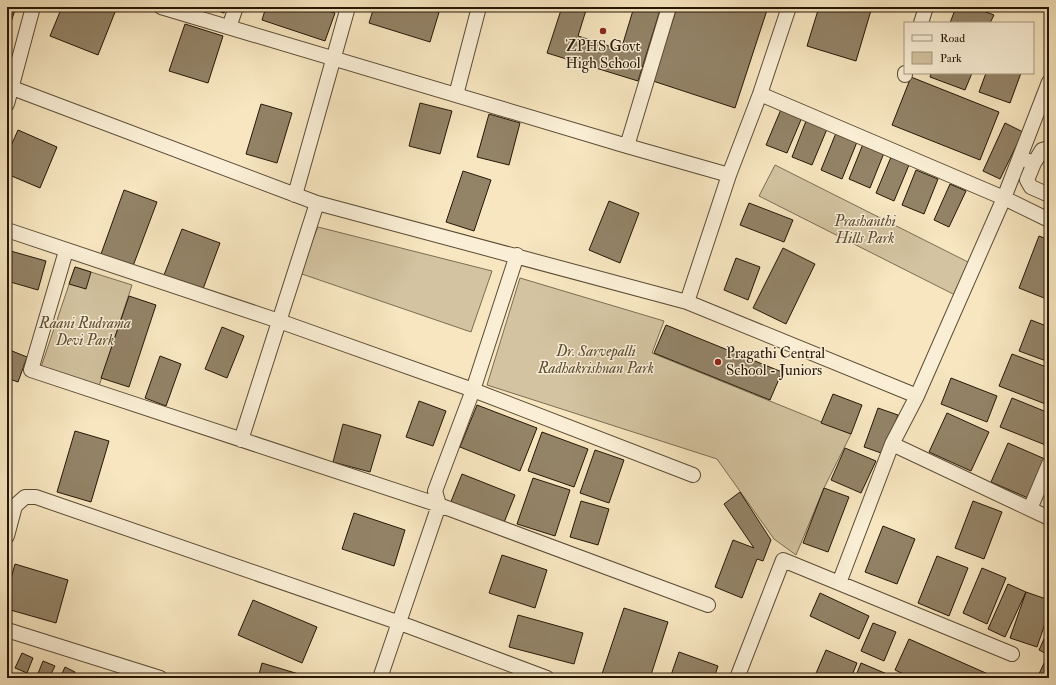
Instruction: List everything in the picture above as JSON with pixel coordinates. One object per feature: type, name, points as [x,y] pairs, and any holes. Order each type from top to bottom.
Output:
[{"type":"street","points":[[7,104],[9,86],[33,7]]},
{"type":"street","points":[[161,7],[728,175]]},
{"type":"street","points":[[229,28],[236,7]]},
{"type":"street","points":[[295,195],[348,7]]},
{"type":"street","points":[[456,95],[480,7]]},
{"type":"street","points":[[627,146],[669,7]]},
{"type":"street","points":[[687,302],[728,175],[760,94],[789,7]]},
{"type":"street","points":[[921,22],[926,7]]},
{"type":"street","points":[[839,583],[892,444],[916,396],[1004,198],[1049,82]]},
{"type":"street","points":[[9,86],[295,195],[687,302],[916,396]]},
{"type":"street","points":[[760,94],[1004,198],[1049,220]]},
{"type":"street","points":[[1049,148],[1042,150],[1034,163],[1027,180],[1031,187],[1049,195]]},
{"type":"street","points":[[1020,157],[1034,163]]},
{"type":"street","points":[[241,440],[317,202]]},
{"type":"street","points":[[7,230],[279,321],[473,390],[693,475]]},
{"type":"street","points":[[66,251],[31,370],[439,505],[708,605]]},
{"type":"street","points":[[380,678],[439,505],[435,491],[473,390],[516,255]]},
{"type":"street","points":[[892,444],[1049,518]]},
{"type":"street","points":[[1030,509],[1049,464]]},
{"type":"street","points":[[7,536],[15,506],[25,497],[36,497],[400,623],[547,678]]},
{"type":"street","points":[[737,678],[784,560],[1012,654]]},
{"type":"street","points":[[7,630],[160,678]]},
{"type":"green space","name":"Prashanthi Hills Park","points":[[775,165],[970,263],[955,295],[759,196]]},
{"type":"green space","points":[[318,227],[492,271],[471,332],[299,273]]},
{"type":"green space","name":"Raani Rudrama Devi Park","points":[[75,267],[132,285],[99,386],[41,367]]},
{"type":"green space","name":"Dr. Sarvepalli Radhakrishnan Park","points":[[520,278],[664,321],[652,353],[851,434],[824,488],[796,555],[774,539],[717,459],[487,385]]},
{"type":"building","points":[[7,7],[16,7],[7,34]]},
{"type":"building","points":[[62,7],[117,7],[98,55],[50,36]]},
{"type":"building","points":[[206,7],[226,7],[224,13]]},
{"type":"building","points":[[266,7],[316,7],[335,13],[325,41],[262,20]]},
{"type":"building","points":[[374,7],[433,7],[440,9],[430,42],[369,23]]},
{"type":"building","name":"ZPHS Govt High School","points":[[562,7],[587,7],[578,36],[621,50],[634,7],[661,7],[638,81],[547,53]]},
{"type":"building","points":[[677,7],[768,7],[735,108],[653,81]]},
{"type":"building","points":[[819,7],[872,7],[856,61],[807,46]]},
{"type":"building","points":[[956,7],[973,7],[994,15],[990,22],[950,22]]},
{"type":"building","points":[[185,24],[223,36],[208,83],[169,71]]},
{"type":"building","points":[[931,74],[972,74],[965,90],[930,77]]},
{"type":"building","points":[[986,74],[1021,74],[1010,103],[979,92]]},
{"type":"building","points":[[911,77],[999,112],[980,160],[892,125]]},
{"type":"building","points":[[420,103],[452,111],[440,154],[409,146]]},
{"type":"building","points":[[261,104],[292,113],[277,163],[246,154]]},
{"type":"building","points":[[782,107],[803,115],[787,153],[766,145]]},
{"type":"building","points":[[489,114],[520,123],[509,165],[477,157]]},
{"type":"building","points":[[806,121],[827,129],[812,165],[792,157]]},
{"type":"building","points":[[1005,123],[1023,132],[1000,179],[983,171]]},
{"type":"building","points":[[18,130],[57,147],[40,188],[7,174],[7,155]]},
{"type":"building","points":[[836,133],[857,142],[842,179],[821,170]]},
{"type":"building","points":[[863,144],[884,153],[870,188],[849,179]]},
{"type":"building","points":[[891,157],[909,165],[894,201],[876,193]]},
{"type":"building","points":[[916,170],[938,179],[924,214],[902,205]]},
{"type":"building","points":[[463,171],[491,180],[474,231],[446,222]]},
{"type":"building","points":[[950,184],[966,191],[949,227],[934,220]]},
{"type":"building","points":[[124,190],[157,202],[133,266],[101,254]]},
{"type":"building","points":[[609,201],[639,213],[620,263],[589,250]]},
{"type":"building","points":[[749,203],[793,220],[784,242],[740,225]]},
{"type":"building","points":[[182,229],[220,243],[203,289],[164,275]]},
{"type":"building","points":[[1039,236],[1049,240],[1049,300],[1019,288]]},
{"type":"building","points":[[783,248],[815,264],[786,324],[753,308]]},
{"type":"building","points":[[7,250],[46,261],[38,290],[7,281]]},
{"type":"building","points":[[736,258],[760,267],[748,300],[724,290]]},
{"type":"building","points":[[75,267],[91,272],[86,289],[69,284]]},
{"type":"building","points":[[129,296],[156,305],[129,387],[101,378]]},
{"type":"building","points":[[1031,320],[1049,327],[1049,362],[1019,351]]},
{"type":"building","name":"Pragathi Central School - Juniors","points":[[666,325],[782,372],[770,400],[654,353]]},
{"type":"building","points":[[222,327],[244,336],[227,378],[205,369]]},
{"type":"building","points":[[7,349],[27,357],[18,382],[7,378]]},
{"type":"building","points":[[1012,354],[1049,368],[1048,405],[999,386]]},
{"type":"building","points":[[160,356],[181,364],[166,406],[145,398]]},
{"type":"building","points":[[951,378],[997,396],[987,422],[941,404]]},
{"type":"building","points":[[833,394],[862,405],[851,434],[821,423]]},
{"type":"building","points":[[1012,398],[1049,413],[1048,446],[1000,427]]},
{"type":"building","points":[[419,401],[446,411],[433,446],[406,437]]},
{"type":"building","points":[[477,405],[537,428],[520,471],[460,447]]},
{"type":"building","points":[[878,408],[898,415],[884,454],[864,447]]},
{"type":"building","points":[[947,413],[989,432],[971,471],[929,452]]},
{"type":"building","points":[[343,424],[381,435],[370,472],[333,462]]},
{"type":"building","points":[[75,431],[109,441],[91,502],[57,492]]},
{"type":"building","points":[[542,432],[588,449],[574,487],[528,471]]},
{"type":"building","points":[[1008,443],[1045,459],[1028,498],[991,482]]},
{"type":"building","points":[[845,448],[876,461],[861,493],[831,480]]},
{"type":"building","points":[[595,450],[624,460],[609,503],[580,493]]},
{"type":"building","points":[[462,474],[515,495],[503,525],[450,504]]},
{"type":"building","points":[[533,478],[570,490],[555,536],[517,524]]},
{"type":"building","points":[[824,488],[849,497],[828,552],[803,543]]},
{"type":"building","points":[[740,492],[771,540],[763,561],[757,559],[742,598],[715,587],[733,540],[754,548],[724,504]]},
{"type":"building","points":[[581,501],[609,509],[598,545],[570,537]]},
{"type":"building","points":[[973,501],[1002,512],[984,559],[955,548]]},
{"type":"building","points":[[354,513],[405,530],[394,566],[342,549]]},
{"type":"building","points":[[883,526],[915,539],[897,584],[865,572]]},
{"type":"building","points":[[502,555],[547,570],[535,608],[489,593]]},
{"type":"building","points":[[937,556],[968,568],[949,616],[918,603]]},
{"type":"building","points":[[15,564],[68,580],[56,623],[7,609],[7,593]]},
{"type":"building","points":[[982,568],[1006,578],[987,624],[963,613]]},
{"type":"building","points":[[1008,584],[1026,592],[1005,637],[988,629]]},
{"type":"building","points":[[1026,592],[1049,600],[1049,612],[1037,647],[1010,638]]},
{"type":"building","points":[[820,593],[869,616],[859,639],[810,616]]},
{"type":"building","points":[[253,600],[317,627],[302,663],[238,635]]},
{"type":"building","points":[[624,608],[668,622],[650,678],[601,677]]},
{"type":"building","points":[[518,615],[583,633],[574,664],[509,647]]},
{"type":"building","points":[[873,623],[896,632],[884,661],[861,651]]},
{"type":"building","points":[[1049,628],[1049,655],[1039,650]]},
{"type":"building","points":[[909,639],[997,678],[912,678],[895,670]]},
{"type":"building","points":[[826,650],[857,663],[851,678],[814,678]]},
{"type":"building","points":[[679,652],[718,666],[714,678],[670,678]]},
{"type":"building","points":[[22,653],[33,658],[27,673],[15,668]]},
{"type":"building","points":[[1046,659],[1049,661],[1049,678],[1037,678]]},
{"type":"building","points":[[43,661],[55,666],[49,678],[37,676]]},
{"type":"building","points":[[262,663],[312,678],[258,678]]},
{"type":"building","points":[[861,663],[894,677],[894,678],[855,678]]},
{"type":"building","points":[[65,667],[75,672],[73,678],[60,678]]},
{"type":"place","name":"ZPHS Govt High School","points":[[603,31]]},
{"type":"place","name":"Pragathi Central School - Juniors","points":[[718,362]]}]
